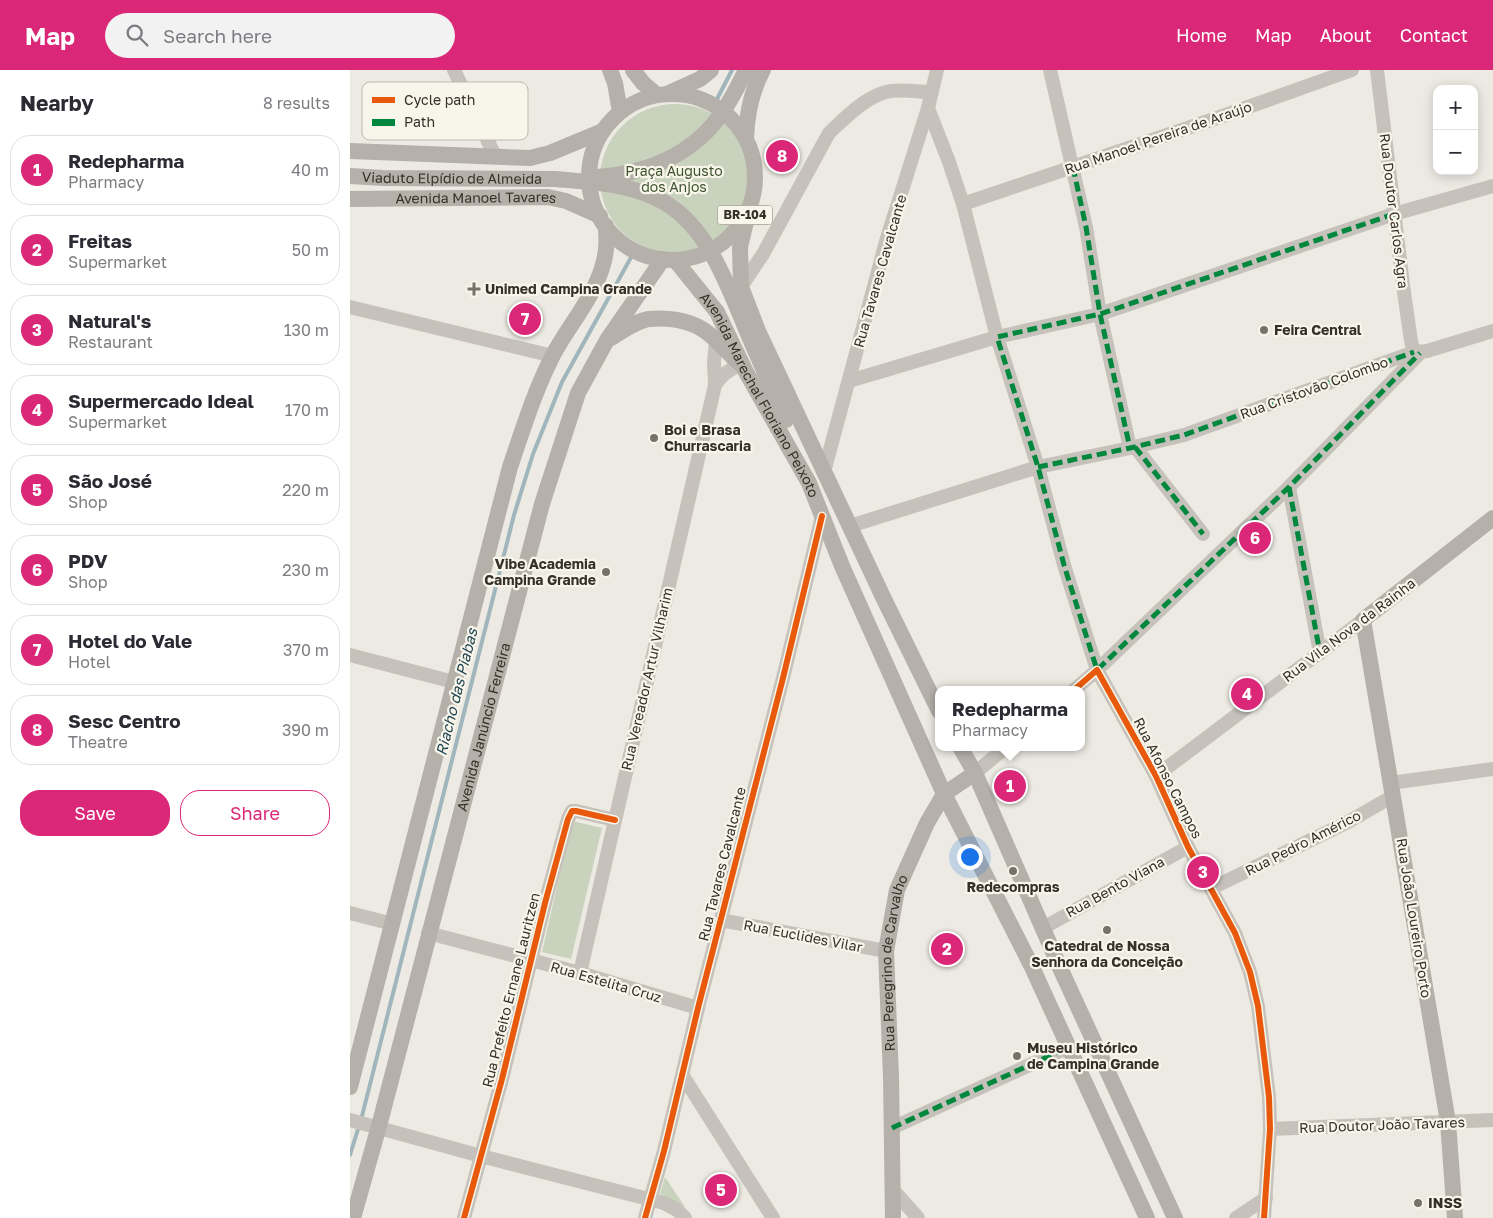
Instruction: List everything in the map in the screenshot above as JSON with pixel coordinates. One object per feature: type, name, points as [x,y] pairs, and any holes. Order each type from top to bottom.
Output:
[{"type":"main road","points":[[610,70],[615,83],[620,112]]},
{"type":"main road","points":[[633,70],[643,82],[663,94]]},
{"type":"main road","name":"BR-104","points":[[663,94],[688,95],[712,104],[736,123],[746,138],[754,161],[755,186],[748,209],[739,226],[726,240],[710,251],[693,257],[669,260],[636,251],[624,244],[603,221],[594,204],[589,182],[594,150],[603,131],[620,112],[642,99],[663,94],[700,79],[711,70]]},
{"type":"main road","name":"Viaduto Elpídio de Almeida","points":[[555,179],[624,174],[660,163],[686,150],[700,139],[719,117],[746,70]]},
{"type":"main road","name":"BR-104","points":[[746,138],[748,105],[763,70]]},
{"type":"main road","name":"BR-104","points":[[350,151],[530,158],[542,156],[603,131]]},
{"type":"main road","name":"Viaduto Elpídio de Almeida","points":[[350,176],[383,178],[555,179],[604,183],[657,198],[688,220],[717,265],[786,420],[809,483]]},
{"type":"main road","name":"Avenida Manoel Tavares","points":[[350,198],[548,197],[566,201],[603,221]]},
{"type":"main road","name":"Avenida Marechal Floriano Peixoto","points":[[748,209],[740,248],[741,287],[758,331],[883,598],[935,703]]},
{"type":"main road","points":[[350,1087],[510,467],[530,411],[553,356],[587,300],[600,272],[606,250],[603,221]]},
{"type":"main road","name":"Avenida Marechal Floriano Peixoto","points":[[669,260],[717,312],[743,367],[809,483],[842,566],[944,794],[1014,930],[1147,1218]]},
{"type":"main road","name":"Avenida Janúncio Ferreira","points":[[353,1218],[379,1126],[428,933],[542,504],[578,394],[606,340],[669,260]]},
{"type":"main road","points":[[606,340],[628,327],[648,319],[687,322],[703,329],[743,367]]},
{"type":"main road","name":"Rua Vila Nova da Rainha","points":[[1362,620],[1493,518]]},
{"type":"main road","name":"Rua João Loureiro Porto","points":[[1362,620],[1448,1122],[1455,1218]]},
{"type":"main road","points":[[962,751],[975,773],[1042,928],[1175,1218]]},
{"type":"main road","name":"Rua Peregrino de Carvalho","points":[[893,1218],[894,1192],[886,951],[897,890],[927,823],[944,794],[975,773]]},
{"type":"street","points":[[454,70],[460,82]]},
{"type":"street","name":"Rua Tavares Cavalcante","points":[[824,472],[888,238],[928,108],[937,70]]},
{"type":"street","points":[[1050,70],[1086,227],[1100,314],[1133,448],[1203,534]]},
{"type":"street","name":"Rua Manoel Pereira de Araújo","points":[[963,204],[1352,70]]},
{"type":"street","name":"Rua Doutor Carlos Agra","points":[[1377,70],[1411,341],[1417,352]]},
{"type":"street","points":[[741,287],[763,254],[823,144],[845,117],[869,100],[886,92],[932,92]]},
{"type":"street","name":"Rua Afonso Campos","points":[[928,108],[963,204],[996,337],[1038,467],[1064,565],[1097,670],[1156,776],[1188,847],[1236,933],[1250,972],[1258,1006],[1269,1097],[1270,1129],[1264,1218]]},
{"type":"street","points":[[487,140],[494,156]]},
{"type":"street","points":[[849,381],[996,337],[1100,314],[1394,214],[1493,186]]},
{"type":"street","points":[[350,307],[553,356]]},
{"type":"street","name":"Rua Cristovão Colombo","points":[[850,526],[1038,467],[1133,448],[1184,435],[1417,352],[1493,331]]},
{"type":"street","name":"Rua Vereador Artur Vilharim","points":[[580,973],[715,385],[714,362],[716,342]]},
{"type":"street","points":[[1079,686],[1289,487],[1417,352]]},
{"type":"street","points":[[715,385],[718,379],[725,373],[743,367]]},
{"type":"street","points":[[1289,487],[1320,653]]},
{"type":"street","name":"Rua Tavares Cavalcante","points":[[645,1218],[683,1076],[698,1008],[783,678],[822,516]]},
{"type":"street","name":"Rua Vila Nova da Rainha","points":[[1156,776],[1362,620]]},
{"type":"street","points":[[350,654],[454,682]]},
{"type":"street","name":"Rua Peregrino de Carvalho","points":[[975,773],[1001,751]]},
{"type":"street","points":[[1392,789],[1493,769]]},
{"type":"street","name":"Rua Pedro Américo","points":[[1212,888],[1348,822],[1392,789]]},
{"type":"street","name":"Rua Prefeito Ernane Lauritzen","points":[[464,1218],[502,1079],[545,903],[570,815],[576,811],[615,820]]},
{"type":"street","name":"Rua Bento Viana","points":[[1042,928],[1188,847]]},
{"type":"street","points":[[350,913],[393,924]]},
{"type":"street","name":"Rua Euclides Vilar","points":[[720,920],[886,951]]},
{"type":"street","name":"Rua Estelita Cruz","points":[[428,933],[532,962],[580,973],[698,1008]]},
{"type":"street","points":[[892,1128],[1069,1047]]},
{"type":"street","points":[[683,1076],[773,1218]]},
{"type":"street","points":[[350,1120],[379,1126],[481,1156],[664,1203],[677,1210],[685,1218]]},
{"type":"street","name":"Rua Doutor João Tavares","points":[[1270,1129],[1493,1120]]},
{"type":"street","points":[[894,1192],[918,1218]]},
{"type":"street","points":[[1236,1218],[1266,1198]]},
{"type":"green space","name":"Praça Augusto dos Anjos","points":[[675,104],[690,105],[704,110],[728,126],[744,150],[749,164],[749,194],[744,208],[728,232],[704,248],[690,253],[675,254],[660,253],[646,248],[622,232],[606,208],[601,194],[600,179],[601,164],[606,150],[622,126],[646,110],[660,105]]},
{"type":"green space","points":[[572,821],[602,828],[571,959],[542,952]]},
{"type":"green space","points":[[665,1177],[685,1207],[660,1194]]},
{"type":"waterway","name":"Riacho das Piabas","points":[[716,101],[732,70]]},
{"type":"waterway","name":"Riacho das Piabas","points":[[361,1120],[514,515],[533,454],[562,382],[634,252]]},
{"type":"waterway","name":"Riacho das Piabas","points":[[350,1155],[359,1126]]},
{"type":"marked path","points":[[1073,167],[1086,227],[1100,314],[1130,448]]},
{"type":"marked path","points":[[1394,214],[1100,314],[997,337],[1038,467],[1064,565],[1097,670],[1289,487],[1420,353]]},
{"type":"marked path","points":[[1038,467],[1184,435],[1414,352]]},
{"type":"marked path","points":[[1135,447],[1203,534]]},
{"type":"marked path","points":[[1289,487],[1320,653]]},
{"type":"marked path","points":[[892,1128],[1069,1047]]},
{"type":"cycle path","points":[[645,1218],[664,1151],[698,1008],[783,678],[822,516]]},
{"type":"cycle path","points":[[1079,686],[1097,670],[1156,776],[1188,847],[1235,933],[1250,972],[1258,1006],[1269,1097],[1270,1129],[1264,1218]]},
{"type":"cycle path","points":[[464,1218],[502,1079],[545,903],[568,819],[572,811],[576,811],[615,820]]},
{"type":"place","name":"Sesc Centro","points":[[782,156]]},
{"type":"place","name":"Unimed Campina Grande","points":[[474,289]]},
{"type":"place","name":"Hotel do Vale","points":[[525,319]]},
{"type":"place","name":"Feira Central","points":[[1264,330]]},
{"type":"place","name":"Boi e Brasa Churrascaria","points":[[654,438]]},
{"type":"place","name":"PDV","points":[[1255,538]]},
{"type":"place","name":"Vibe Academia Campina Grande","points":[[606,572]]},
{"type":"place","name":"Supermercado Ideal","points":[[1247,694]]},
{"type":"place","name":"Redepharma","points":[[1010,786]]},
{"type":"place","name":"Redecompras","points":[[1013,871]]},
{"type":"place","name":"Natural's","points":[[1203,872]]},
{"type":"place","name":"Catedral de Nossa Senhora da Conceição","points":[[1107,930]]},
{"type":"place","name":"Freitas","points":[[947,949]]},
{"type":"place","name":"Museu Histórico de Campina Grande","points":[[1017,1056]]},
{"type":"place","name":"São José","points":[[721,1190]]},
{"type":"place","name":"INSS","points":[[1418,1203]]}]
